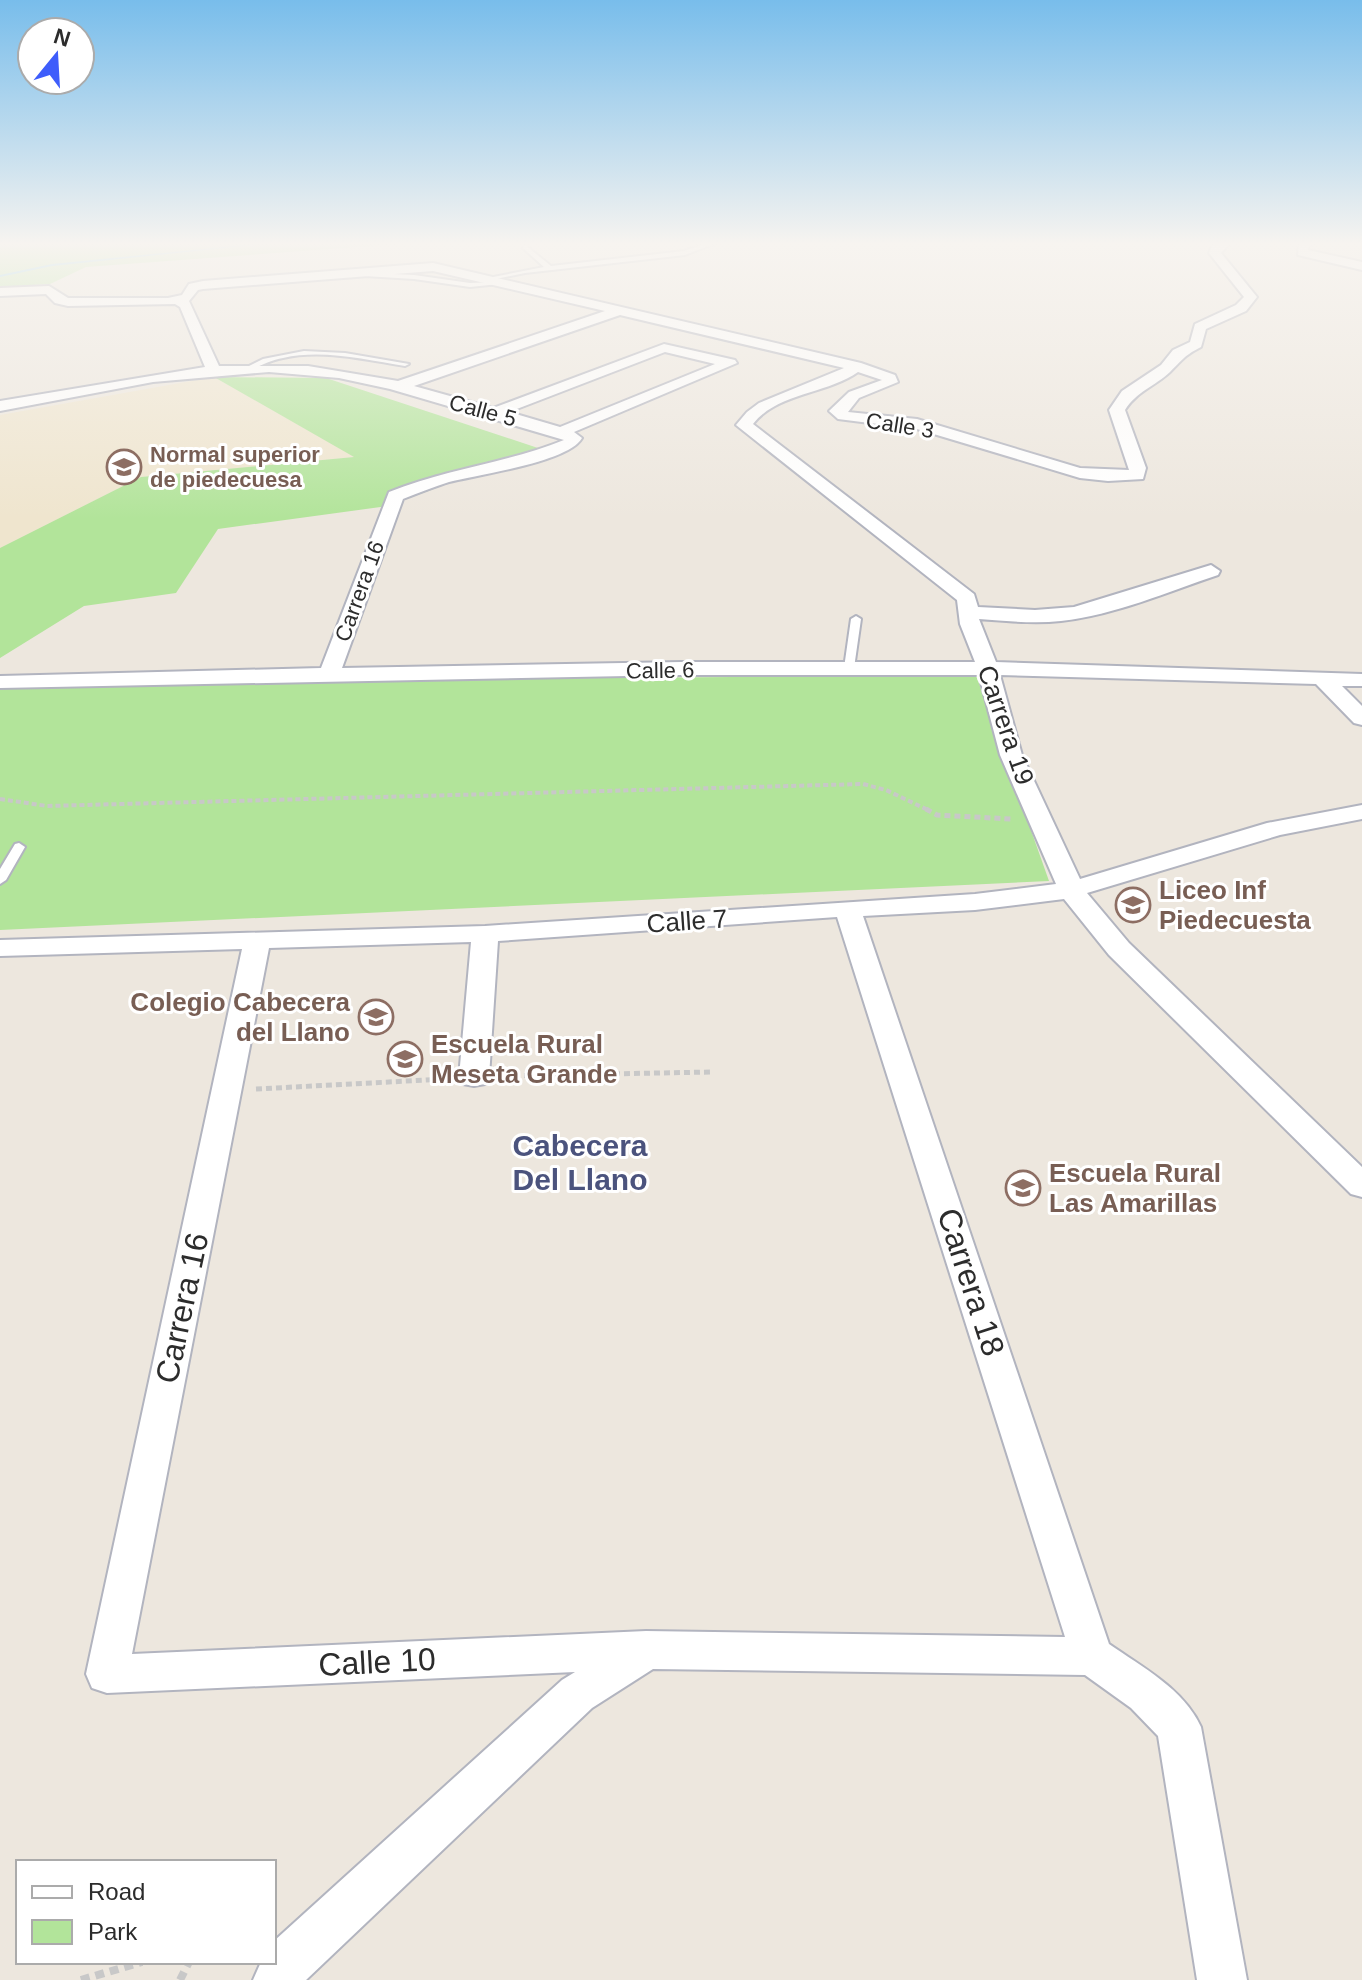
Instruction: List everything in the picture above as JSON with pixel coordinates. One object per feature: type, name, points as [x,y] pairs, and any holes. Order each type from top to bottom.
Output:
[{"type":"street","points":[[199,334],[214,370]]},
{"type":"street","points":[[396,387],[550,334]]},
{"type":"street","name":"Calle 3","points":[[723,334],[856,366],[890,378],[891,382],[854,395],[837,411],[843,416],[916,424],[1048,466],[1112,478],[1137,475],[1138,468],[1117,410],[1127,394],[1166,368],[1178,353],[1196,344],[1198,334]]},
{"type":"street","points":[[561,432],[772,346]]},
{"type":"street","points":[[493,413],[664,348],[730,363]]},
{"type":"street","name":"Carrera 19","points":[[856,366],[839,379],[754,412],[744,425],[967,598],[970,624],[987,667],[1011,755],[1071,890],[1119,949],[1362,1186]]},
{"type":"street","name":"Calle 5","points":[[0,406],[214,370],[247,369],[335,374],[396,387],[574,438],[572,442],[409,489],[395,496],[389,509]]},
{"type":"street","name":"Carrera 16","points":[[329,674],[389,509]]},
{"type":"street","points":[[968,613],[1072,613],[1140,596],[1211,571]]},
{"type":"street","name":"Calle 6","points":[[0,682],[329,674],[987,667],[1321,677]]},
{"type":"street","points":[[1321,677],[1362,680]]},
{"type":"street","points":[[1321,677],[1362,718]]},
{"type":"street","name":"Calle 7","points":[[0,948],[485,934],[975,902],[1071,890],[1276,828],[1362,812]]},
{"type":"street","name":"Carrera 18","points":[[848,909],[1092,1656]]},
{"type":"street","points":[[474,1077],[485,934]]},
{"type":"street","name":"Carrera 16","points":[[107,1674],[257,942]]},
{"type":"street","points":[[278,1980],[290,1960],[577,1694],[646,1650]]},
{"type":"street","name":"Calle 10","points":[[107,1674],[646,1650],[1092,1656]]},
{"type":"street","points":[[1092,1656],[1146,1694],[1179,1727],[1222,1980]]},
{"type":"lane","points":[[247,369],[264,359],[334,352],[405,364]]},
{"type":"lane","points":[[849,668],[856,619]]},
{"type":"lane","points":[[0,880],[19,847]]},
{"type":"path","points":[[0,799],[47,806],[863,784],[886,790],[937,815],[957,818],[1041,818]]},
{"type":"path","points":[[227,1090],[474,1077],[711,1072]]},
{"type":"path","points":[[82,1979],[135,1964]]},
{"type":"shaded area","name":"Normal superior de piedecuesa","points":[[214,377],[355,457],[141,477],[0,548],[0,415]]},
{"type":"green space","points":[[214,377],[326,378],[541,449],[388,506],[218,529],[176,593],[84,606],[0,658],[0,548],[141,477],[354,457]]},
{"type":"green space","points":[[976,675],[1049,881],[0,930],[0,683]]},
{"type":"place","name":"Normal superior de piedecuesa","points":[[124,467]]},
{"type":"place","name":"Liceo Inf Piedecuesta","points":[[1133,905]]},
{"type":"place","name":"Colegio Cabecera del Llano","points":[[376,1017]]},
{"type":"place","name":"Escuela Rural Meseta Grande","points":[[405,1059]]},
{"type":"place","name":"Escuela Rural Las Amarillas","points":[[1023,1188]]},
{"type":"district","name":"Cabecera Del Llano","points":[[580,1163]]}]
